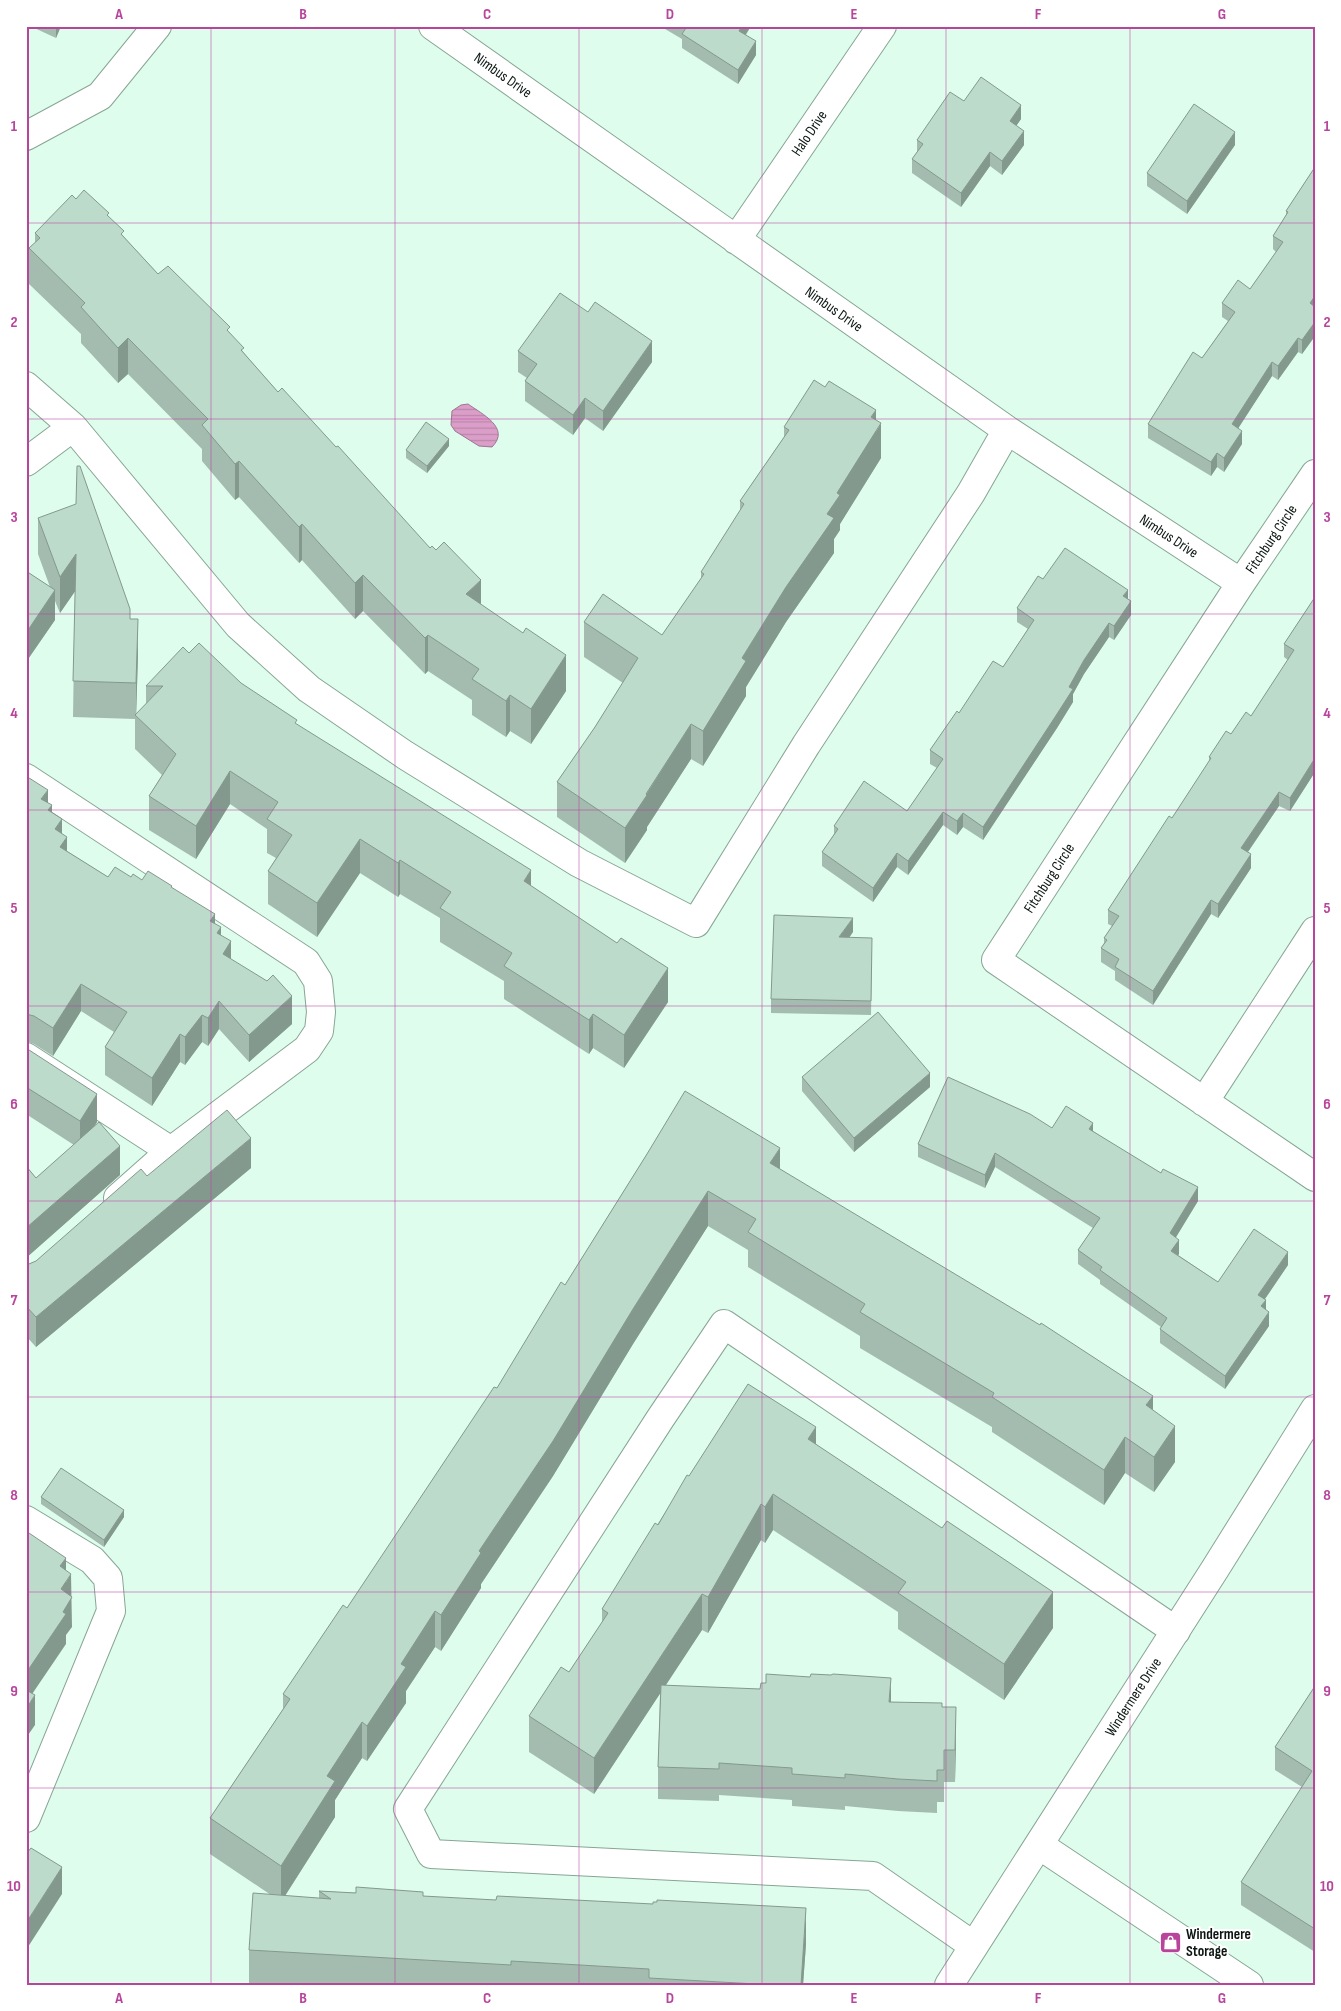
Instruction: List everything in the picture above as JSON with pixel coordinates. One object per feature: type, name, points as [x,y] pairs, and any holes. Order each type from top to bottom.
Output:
[{"type":"street","points":[[26,136],[100,96],[157,26]]},
{"type":"street","name":"Nimbus Drive","points":[[433,26],[1007,430],[1241,583]]},
{"type":"street","name":"Halo Drive","points":[[736,240],[882,26]]},
{"type":"street","points":[[26,386],[73,427],[238,625],[309,690],[405,756],[580,863],[696,923],[806,745],[971,494],[1007,430]]},
{"type":"street","points":[[26,462],[73,427]]},
{"type":"street","name":"Fitchburg Circle","points":[[1315,474],[1241,583],[996,960],[1315,1177]]},
{"type":"street","points":[[26,778],[306,962],[318,980],[319,1031],[307,1049],[171,1151],[99,1215]]},
{"type":"street","points":[[1204,1102],[1315,931]]},
{"type":"street","points":[[26,1057],[171,1151]]},
{"type":"street","points":[[974,1946],[873,1876],[431,1854],[408,1809],[660,1418],[724,1324],[1176,1631]]},
{"type":"street","name":"Windermere Drive","points":[[949,1985],[1176,1631],[1315,1409]]},
{"type":"street","points":[[26,1520],[92,1560],[108,1578],[112,1611],[34,1780],[26,1818]]},
{"type":"street","points":[[1039,1844],[1249,1985]]},
{"type":"shaded area","points":[[468,404],[487,417],[496,428],[497,440],[492,447],[479,446],[455,431],[451,425],[452,411],[461,405]]},
{"type":"building","points":[[683,26],[742,26],[739,31],[756,41],[738,70],[682,34],[686,28]]},
{"type":"building","points":[[981,77],[1021,105],[1010,121],[1024,131],[1002,161],[990,152],[961,193],[912,159],[923,144],[917,140],[950,92],[964,101]]},
{"type":"building","points":[[1194,104],[1235,132],[1187,201],[1147,173]]},
{"type":"building","points":[[1315,167],[1315,296],[1310,303],[1315,307],[1315,322],[1302,340],[1298,338],[1278,366],[1272,362],[1232,424],[1242,431],[1224,458],[1217,453],[1211,462],[1148,424],[1193,352],[1202,358],[1235,312],[1222,303],[1238,280],[1250,289],[1283,242],[1273,236],[1288,212],[1286,211]]},
{"type":"building","points":[[84,190],[109,213],[107,215],[124,231],[121,234],[158,274],[168,266],[230,327],[227,330],[244,348],[241,350],[278,392],[282,388],[336,447],[338,446],[430,548],[432,546],[436,550],[444,542],[481,580],[466,594],[523,633],[526,628],[566,655],[531,709],[510,695],[506,701],[472,679],[479,669],[428,635],[425,638],[363,575],[355,583],[302,524],[299,527],[239,461],[235,464],[202,425],[208,419],[128,338],[118,348],[81,307],[85,303],[29,248],[40,238],[35,233],[72,195],[76,199]]},
{"type":"building","points":[[560,293],[588,312],[595,302],[652,341],[603,411],[585,398],[573,415],[525,381],[537,364],[518,351]]},
{"type":"building","points":[[814,380],[825,387],[829,381],[876,410],[871,417],[881,423],[837,493],[840,495],[827,514],[834,518],[786,587],[742,658],[746,661],[703,731],[691,724],[625,828],[557,782],[595,727],[638,658],[584,622],[603,594],[662,635],[704,574],[701,572],[744,504],[740,501],[789,430],[784,427]]},
{"type":"building","points":[[426,422],[449,439],[427,466],[406,450]]},
{"type":"building","points":[[77,466],[80,466],[130,609],[130,619],[138,619],[136,683],[73,681],[76,554],[60,577],[38,518],[76,504]]},
{"type":"building","points":[[1065,548],[1128,590],[1123,596],[1131,601],[1114,626],[1109,623],[1084,660],[1069,687],[1073,689],[983,827],[963,813],[957,821],[943,812],[908,861],[897,853],[873,888],[822,852],[838,829],[834,826],[864,781],[907,811],[943,759],[930,750],[957,711],[959,713],[993,661],[1003,667],[1034,620],[1017,608],[1038,576],[1043,579]]},
{"type":"building","points":[[26,571],[55,590],[26,633]]},
{"type":"building","points":[[1315,597],[1315,758],[1290,798],[1279,792],[1241,848],[1251,854],[1218,904],[1211,900],[1153,991],[1115,967],[1119,959],[1101,948],[1107,940],[1104,938],[1119,916],[1108,910],[1169,816],[1172,818],[1226,731],[1231,734],[1246,712],[1251,716],[1294,650],[1284,644]]},
{"type":"building","points":[[199,643],[241,683],[297,720],[295,723],[531,870],[524,881],[617,943],[621,938],[668,968],[624,1035],[593,1014],[589,1020],[504,966],[512,953],[440,908],[451,892],[400,860],[398,863],[360,839],[317,903],[268,871],[292,835],[267,819],[278,802],[230,771],[196,826],[149,796],[176,754],[135,715],[163,686],[146,686],[183,647],[189,653]]},
{"type":"building","points":[[26,776],[48,790],[41,799],[52,805],[48,810],[62,819],[55,829],[67,837],[60,847],[108,877],[115,867],[131,877],[133,874],[142,880],[148,871],[172,886],[215,914],[210,921],[221,927],[217,933],[231,941],[223,954],[267,981],[273,975],[292,996],[249,1035],[219,1001],[208,1018],[202,1015],[185,1037],[180,1034],[152,1078],[105,1047],[127,1012],[81,984],[53,1028],[34,1016],[26,1014]]},
{"type":"building","points":[[774,915],[853,918],[839,937],[872,938],[871,1001],[771,999]]},
{"type":"building","points":[[878,1012],[930,1073],[854,1138],[802,1077]]},
{"type":"building","points":[[26,1048],[97,1094],[80,1121],[26,1087]]},
{"type":"building","points":[[948,1077],[1030,1114],[1052,1128],[1066,1106],[1093,1123],[1089,1129],[1161,1173],[1163,1169],[1198,1187],[1170,1233],[1179,1240],[1171,1251],[1218,1282],[1254,1229],[1288,1252],[1258,1295],[1266,1300],[1261,1306],[1269,1312],[1225,1376],[1160,1329],[1167,1318],[1100,1270],[1102,1267],[1078,1250],[1100,1218],[995,1153],[985,1175],[918,1144]]},
{"type":"building","points":[[685,1091],[780,1148],[770,1163],[1040,1325],[1041,1323],[1153,1396],[1146,1405],[1175,1426],[1154,1457],[1125,1437],[1104,1470],[992,1397],[994,1393],[860,1312],[865,1304],[748,1232],[756,1219],[708,1191],[633,1309],[553,1441],[479,1551],[481,1553],[441,1615],[435,1611],[401,1664],[406,1667],[367,1726],[362,1722],[327,1776],[335,1781],[281,1866],[210,1818],[290,1699],[283,1694],[343,1605],[347,1608],[494,1387],[497,1388],[561,1282],[565,1285]]},
{"type":"building","points":[[227,1110],[251,1138],[36,1317],[26,1306],[26,1264],[36,1261],[141,1169],[147,1176]]},
{"type":"building","points":[[99,1122],[120,1146],[26,1228],[26,1166],[36,1178]]},
{"type":"building","points":[[748,1384],[816,1427],[808,1439],[942,1528],[947,1521],[1053,1592],[1004,1664],[898,1593],[906,1582],[773,1494],[765,1507],[761,1504],[708,1597],[702,1594],[594,1758],[529,1716],[561,1667],[569,1672],[608,1613],[602,1609],[655,1523],[658,1525],[687,1475],[689,1476]]},
{"type":"building","points":[[61,1468],[124,1510],[104,1540],[41,1497]]},
{"type":"building","points":[[26,1531],[66,1558],[60,1566],[71,1574],[61,1589],[72,1597],[63,1612],[66,1614],[26,1673]]},
{"type":"building","points":[[766,1674],[810,1677],[811,1674],[833,1674],[891,1678],[889,1702],[942,1703],[942,1707],[956,1707],[955,1750],[944,1750],[944,1770],[937,1770],[937,1781],[845,1774],[845,1778],[792,1774],[792,1768],[719,1763],[719,1769],[658,1767],[661,1685],[760,1689],[761,1683],[766,1683]]},
{"type":"building","points":[[1315,1686],[1315,1929],[1241,1882],[1312,1771],[1275,1747]]},
{"type":"building","points":[[26,1690],[35,1695],[26,1709]]},
{"type":"building","points":[[31,1848],[62,1867],[26,1923],[26,1854]]},
{"type":"building","points":[[356,1887],[423,1892],[423,1896],[496,1900],[497,1896],[653,1904],[657,1900],[806,1908],[801,1985],[649,1978],[649,1969],[511,1961],[511,1965],[249,1950],[253,1893],[331,1899],[319,1891],[356,1893]]},
{"type":"place","name":"Windermere Storage","points":[[1170,1943]]}]
